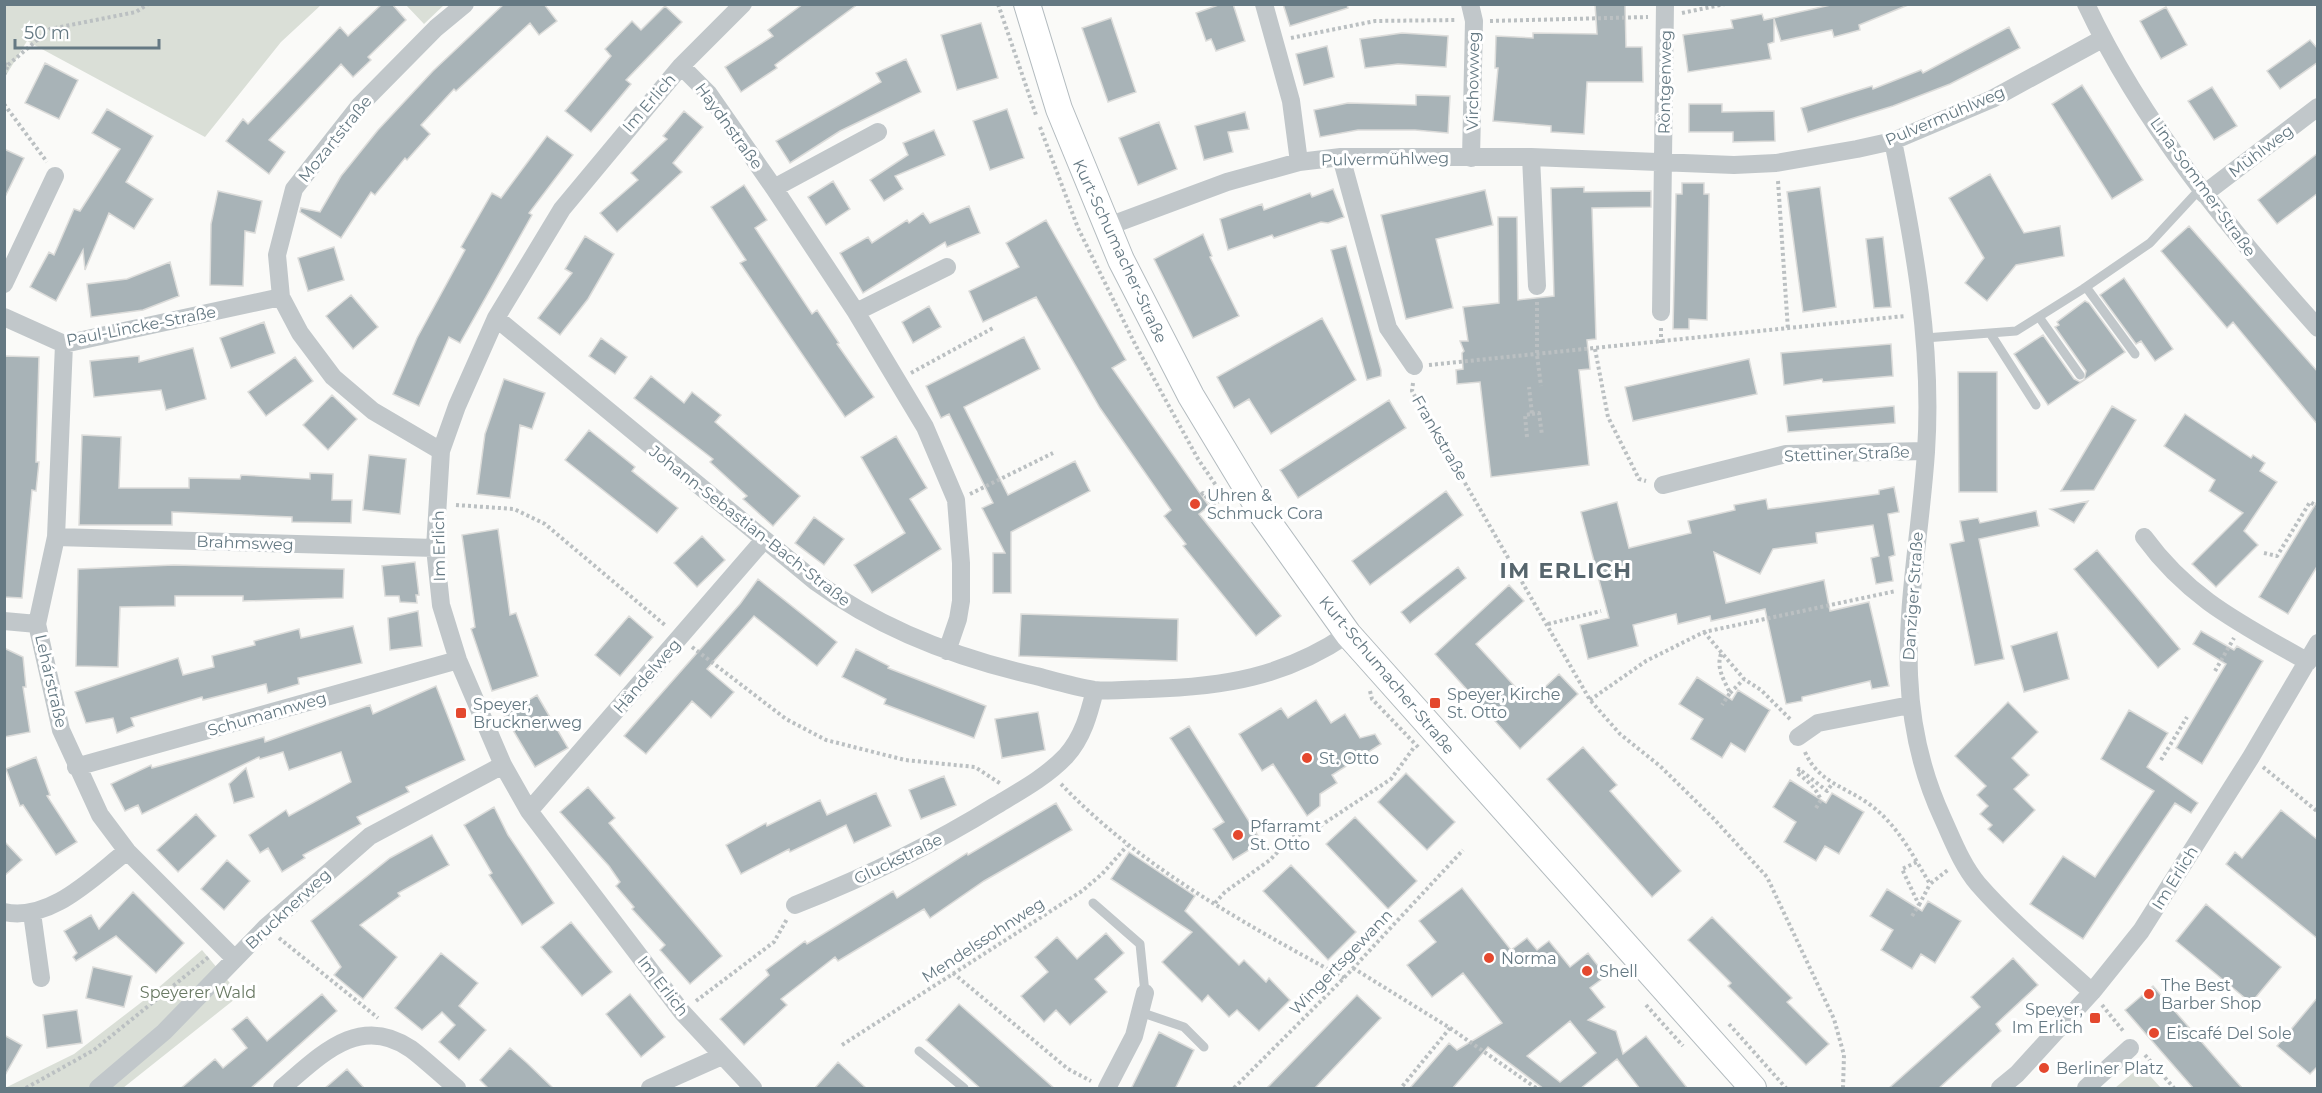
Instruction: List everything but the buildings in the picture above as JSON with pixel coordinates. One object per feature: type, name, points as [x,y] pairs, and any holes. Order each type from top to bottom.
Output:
[{"type":"main road","name":"Kurt-Schumacher-Straße","points":[[1027,4],[1059,109],[1106,227],[1162,343],[1233,469],[1302,572],[1348,634],[1753,1089]]},
{"type":"street","name":"Mozartstraße","points":[[441,451],[373,411],[333,377],[300,333],[281,297],[277,255],[294,189],[360,105],[436,28],[465,4]]},
{"type":"street","name":"Im Erlich","points":[[743,4],[681,66],[562,208],[496,318],[457,406],[441,451],[435,548],[441,605],[458,660],[503,765],[529,811],[682,1012],[753,1089]]},
{"type":"street","points":[[1264,4],[1292,101],[1299,162]]},
{"type":"street","name":"Lina-Sommer-Straße","points":[[2086,4],[2102,39],[2164,138],[2202,191],[2259,263],[2318,328]]},
{"type":"street","name":"Röntgenweg","points":[[1663,160],[1666,10]]},
{"type":"street","name":"Virchowweg","points":[[1471,158],[1472,13]]},
{"type":"street","name":"Pulvermühlweg","points":[[1106,227],[1227,182],[1299,162],[1341,158],[1531,157],[1663,160],[1734,165],[1776,163],[1893,141],[1992,99],[2102,39]]},
{"type":"street","name":"Haydnstraße","points":[[681,66],[708,93],[774,188],[856,312],[925,428],[956,501],[961,563],[961,601],[958,619],[946,651]]},
{"type":"street","name":"Mühlweg","points":[[2202,191],[2318,107]]},
{"type":"street","points":[[774,188],[878,132]]},
{"type":"street","name":"Danziger Straße","points":[[1893,141],[1916,257],[1925,338],[1926,451],[1911,587],[1908,650],[1912,726],[1933,798],[1961,859],[1977,882],[2007,913],[2092,992]]},
{"type":"street","points":[[1531,157],[1537,286]]},
{"type":"street","points":[[1341,158],[1388,328],[1414,366]]},
{"type":"street","points":[[1661,312],[1663,160]]},
{"type":"street","points":[[4,284],[55,176]]},
{"type":"street","points":[[856,312],[947,267]]},
{"type":"street","name":"Paul-Lincke-Straße","points":[[4,317],[64,344],[281,297]]},
{"type":"street","name":"Johann-Sebastian-Bach-Straße","points":[[496,318],[763,541],[840,599],[867,616],[946,651],[984,664],[1095,690],[1203,687],[1263,676],[1332,645],[1348,634]]},
{"type":"street","name":"Lehárstraße","points":[[64,344],[56,537],[37,624],[58,719],[76,767],[100,815],[127,851],[228,953]]},
{"type":"street","name":"Stettiner Straße","points":[[1663,485],[1786,454],[1926,451]]},
{"type":"street","name":"Brahmsweg","points":[[56,537],[435,548]]},
{"type":"street","points":[[2144,537],[2163,563],[2197,595],[2308,662]]},
{"type":"street","name":"Händelweg","points":[[529,811],[763,541]]},
{"type":"street","points":[[4,621],[37,624]]},
{"type":"street","name":"Im Erlich","points":[[2000,1089],[2017,1074],[2092,992],[2141,931],[2251,757],[2318,643]]},
{"type":"street","name":"Schumannweg","points":[[76,767],[458,660]]},
{"type":"street","name":"Gluckstraße","points":[[795,905],[891,865],[1049,772],[1067,754],[1087,723],[1095,690]]},
{"type":"street","points":[[1798,737],[1818,723],[1910,705]]},
{"type":"street","name":"Brucknerweg","points":[[98,1089],[164,1032],[228,953],[266,927],[370,836],[503,765]]},
{"type":"street","points":[[4,912],[32,913],[57,903],[127,851]]},
{"type":"street","points":[[32,913],[41,978]]},
{"type":"street","points":[[1102,1086],[1134,1036],[1145,993]]},
{"type":"street","points":[[282,1089],[334,1045],[352,1037],[373,1035],[392,1039],[411,1049],[457,1089]]},
{"type":"street","points":[[2086,1089],[2130,1048]]},
{"type":"street","points":[[650,1089],[722,1056]]},
{"type":"lane","points":[[1925,338],[2016,331],[2150,243],[2202,191]]},
{"type":"lane","points":[[2086,287],[2135,354]]},
{"type":"lane","points":[[2039,316],[2080,375]]},
{"type":"lane","points":[[1990,333],[2036,405]]},
{"type":"lane","points":[[1093,903],[1140,944],[1145,993]]},
{"type":"lane","points":[[1140,1012],[1184,1027],[1204,1047]]},
{"type":"lane","points":[[919,1051],[964,1089]]},
{"type":"path","points":[[4,75],[6,64],[50,29],[136,12],[148,4]]},
{"type":"path","points":[[1276,41],[1376,21],[1472,13],[1666,10],[1725,4]]},
{"type":"path","points":[[1009,40],[1013,32]]},
{"type":"path","points":[[4,104],[43,154],[55,176]]},
{"type":"path","points":[[1776,163],[1788,330]]},
{"type":"path","points":[[1537,286],[1537,355],[1541,386]]},
{"type":"path","points":[[1414,366],[1788,330],[1924,314]]},
{"type":"path","points":[[897,381],[993,328]]},
{"type":"path","points":[[1595,349],[1608,417],[1639,479],[1663,485]]},
{"type":"path","name":"Frankstraße","points":[[1414,366],[1412,391],[1590,700],[1620,734],[1660,766],[1714,819],[1767,878],[1834,1019],[1844,1055],[1843,1089]]},
{"type":"path","points":[[1529,387],[1532,414]]},
{"type":"path","points":[[1527,437],[1525,415],[1532,414],[1539,414],[1542,435]]},
{"type":"path","points":[[956,501],[1053,453]]},
{"type":"path","points":[[1201,495],[1203,493],[1213,505],[1224,498]]},
{"type":"path","points":[[2264,553],[2277,556],[2310,502],[2318,507]]},
{"type":"path","points":[[438,505],[514,509],[545,524],[680,638],[786,719],[808,732],[841,745],[905,760],[975,767],[995,779],[1011,796]]},
{"type":"path","points":[[1590,700],[1646,661],[1704,633],[1911,587]]},
{"type":"path","points":[[1548,624],[1601,611]]},
{"type":"path","points":[[2215,671],[2243,624]]},
{"type":"path","points":[[1704,633],[1744,679],[1761,690],[1791,719],[1810,764],[1832,784],[1870,804],[1888,820],[1930,884]]},
{"type":"path","points":[[1721,654],[1719,661],[1721,675],[1730,693]]},
{"type":"path","points":[[1722,705],[1744,679]]},
{"type":"path","points":[[2161,760],[2187,717]]},
{"type":"path","points":[[1215,903],[1225,892],[1270,860],[1291,838],[1317,828],[1391,779],[1415,746]]},
{"type":"path","points":[[2251,757],[2318,812]]},
{"type":"path","points":[[1821,800],[1809,782],[1797,773],[1799,769],[1827,791]]},
{"type":"path","points":[[1049,772],[1095,820],[1127,846],[1262,933],[1344,978]]},
{"type":"path","points":[[1816,808],[1832,784]]},
{"type":"path","name":"Mendelssohnweg","points":[[842,1045],[1082,891],[1102,874],[1127,846]]},
{"type":"path","name":"Wingertsgewann","points":[[1234,1089],[1344,978],[1463,850]]},
{"type":"path","points":[[1912,916],[1930,884],[1961,859]]},
{"type":"path","points":[[1917,862],[1902,869],[1919,905]]},
{"type":"path","points":[[682,1012],[774,942],[795,905]]},
{"type":"path","points":[[266,927],[381,1020],[392,1039]]},
{"type":"path","points":[[26,1089],[94,1050],[228,953]]},
{"type":"path","points":[[1353,968],[1450,1028],[1536,1089]]},
{"type":"path","points":[[952,973],[1068,1069],[1102,1086]]},
{"type":"path","points":[[1723,1018],[1786,1089]]},
{"type":"path","points":[[1401,1089],[1450,1028]]},
{"type":"path","points":[[1526,1089],[1530,1084]]},
{"type":"green space","points":[[5,4],[321,5],[281,42],[205,137],[27,41],[5,77]]},
{"type":"green space","points":[[406,5],[444,5],[424,24]]},
{"type":"green space","name":"Speyerer Wald","points":[[202,950],[240,995],[123,1088],[5,1088],[74,1054],[143,1001]]},
{"type":"green space","points":[[2141,1066],[2161,1088],[2115,1088]]},
{"type":"place","name":"Uhren & Schmuck Cora","points":[[1195,504]]},
{"type":"place","name":"Speyer, Kirche St. Otto","points":[[1435,703]]},
{"type":"place","name":"Speyer, Brucknerweg","points":[[461,713]]},
{"type":"place","name":"St. Otto","points":[[1307,758]]},
{"type":"place","name":"Pfarramt St. Otto","points":[[1238,835]]},
{"type":"place","name":"Norma","points":[[1489,958]]},
{"type":"place","name":"Shell","points":[[1587,971]]},
{"type":"place","name":"The Best Barber Shop","points":[[2149,994]]},
{"type":"place","name":"Speyer, Im Erlich","points":[[2095,1018]]},
{"type":"place","name":"Eiscafé Del Sole","points":[[2154,1033]]},
{"type":"place","name":"Berliner Platz","points":[[2044,1068]]},
{"type":"district","name":"IM ERLICH","points":[[1566,570]]}]
